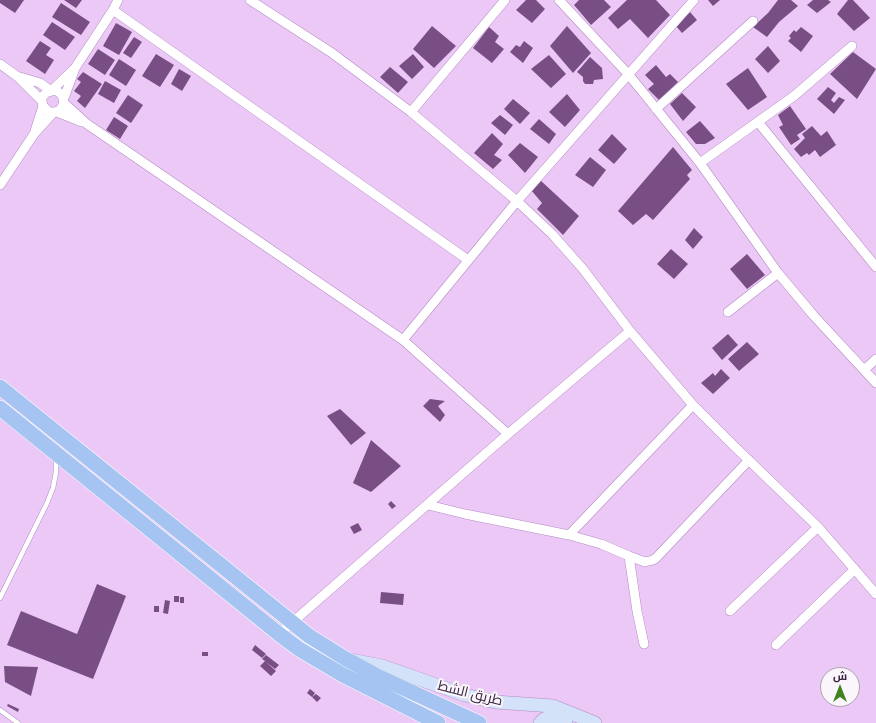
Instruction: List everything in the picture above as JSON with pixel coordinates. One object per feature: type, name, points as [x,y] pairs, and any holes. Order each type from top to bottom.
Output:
[{"type":"main road","points":[[0,387],[292,623],[346,659],[377,676],[479,723]]},
{"type":"main road","points":[[0,408],[279,634],[343,675],[438,723]]},
{"type":"main road","points":[[98,488],[108,475]]},
{"type":"main road","name":"طريق الشط","points":[[346,659],[382,666],[449,691],[482,699],[507,703],[553,706],[595,723]]},
{"type":"main road","points":[[540,723],[544,719],[551,717],[566,723]]},
{"type":"street","points":[[34,134],[44,94],[51,90],[75,68],[118,0]]},
{"type":"street","points":[[250,0],[332,53],[411,112],[517,201],[552,234],[583,269],[630,332],[693,404],[818,527],[876,594]]},
{"type":"street","points":[[411,112],[504,0]]},
{"type":"street","points":[[559,0],[629,75],[700,163],[778,273],[814,316],[876,383]]},
{"type":"street","points":[[403,340],[517,201],[694,0]]},
{"type":"street","points":[[113,10],[468,260]]},
{"type":"street","points":[[656,109],[752,21]]},
{"type":"street","points":[[700,163],[794,96],[852,46]]},
{"type":"street","points":[[0,64],[18,77],[49,112],[55,112],[87,124]]},
{"type":"street","points":[[0,186],[34,134],[55,112],[60,110],[75,68]]},
{"type":"street","points":[[18,77],[40,83],[51,90],[60,92],[64,101],[87,124],[403,340],[508,434]]},
{"type":"street","points":[[758,122],[876,267]]},
{"type":"street","points":[[728,312],[778,273]]},
{"type":"street","points":[[279,634],[508,434],[630,332]]},
{"type":"street","points":[[864,370],[876,359]]},
{"type":"street","points":[[569,535],[693,404]]},
{"type":"street","points":[[428,504],[465,514],[569,535],[601,544],[645,562],[656,558],[749,460]]},
{"type":"street","points":[[730,611],[818,527]]},
{"type":"street","points":[[629,556],[637,611],[644,644]]},
{"type":"street","points":[[776,645],[855,569]]},
{"type":"lane","points":[[0,598],[53,488],[56,472],[56,454]]},
{"type":"lane","points":[[0,710],[18,723]]},
{"type":"building","points":[[0,0],[24,0],[15,13],[0,3]]},
{"type":"building","points":[[64,0],[82,0],[76,8]]},
{"type":"building","points":[[526,0],[536,0],[545,9],[532,23],[516,10]]},
{"type":"building","points":[[579,0],[604,0],[611,7],[591,25],[574,5]]},
{"type":"building","points":[[627,0],[656,0],[670,15],[648,38],[630,19],[618,29],[608,18]]},
{"type":"building","points":[[708,0],[720,0],[713,6]]},
{"type":"building","points":[[778,0],[791,0],[798,6],[779,22],[767,37],[753,27],[768,13]]},
{"type":"building","points":[[813,0],[828,0],[831,2],[817,13],[807,5]]},
{"type":"building","points":[[848,0],[853,0],[870,18],[854,31],[837,14]]},
{"type":"building","points":[[61,3],[90,22],[81,35],[52,17]]},
{"type":"building","points":[[690,12],[697,20],[682,33],[676,26]]},
{"type":"building","points":[[52,22],[75,37],[65,50],[43,35]]},
{"type":"building","points":[[116,23],[132,32],[119,55],[103,46]]},
{"type":"building","points":[[432,26],[456,46],[434,68],[413,49]]},
{"type":"building","points":[[567,26],[591,53],[573,73],[550,46]]},
{"type":"building","points":[[489,27],[499,36],[495,42],[504,49],[492,63],[473,48]]},
{"type":"building","points":[[801,27],[813,36],[801,52],[788,41],[791,38],[789,36],[794,30],[796,32]]},
{"type":"building","points":[[134,37],[142,42],[131,58],[123,53]]},
{"type":"building","points":[[40,41],[51,48],[46,55],[54,60],[45,74],[26,61]]},
{"type":"building","points":[[524,41],[533,48],[523,63],[510,52],[516,45],[520,47]]},
{"type":"building","points":[[768,46],[780,61],[768,73],[755,59]]},
{"type":"building","points":[[98,49],[115,60],[105,75],[88,64]]},
{"type":"building","points":[[853,52],[876,69],[857,99],[830,74]]},
{"type":"building","points":[[156,54],[174,65],[160,87],[142,76]]},
{"type":"building","points":[[413,54],[424,67],[412,79],[399,66]]},
{"type":"building","points":[[549,55],[566,74],[551,88],[531,69]]},
{"type":"building","points":[[590,57],[602,68],[603,79],[594,80],[593,84],[585,84],[583,77],[577,72]]},
{"type":"building","points":[[119,59],[136,70],[126,86],[109,75]]},
{"type":"building","points":[[656,65],[666,77],[670,74],[678,82],[659,100],[648,89],[654,84],[645,75]]},
{"type":"building","points":[[390,67],[408,82],[398,93],[380,77]]},
{"type":"building","points":[[748,68],[767,97],[748,110],[726,84]]},
{"type":"building","points":[[179,69],[191,76],[182,91],[171,84]]},
{"type":"building","points":[[83,72],[102,84],[85,108],[77,101],[81,96],[74,91],[81,82],[77,79]]},
{"type":"building","points":[[105,81],[121,90],[114,103],[98,94]]},
{"type":"building","points":[[828,87],[836,93],[831,100],[834,103],[839,97],[845,100],[834,114],[817,99]]},
{"type":"building","points":[[682,93],[696,107],[683,121],[670,104]]},
{"type":"building","points":[[567,94],[580,110],[565,127],[549,112]]},
{"type":"building","points":[[128,95],[143,105],[131,123],[116,113]]},
{"type":"building","points":[[513,99],[530,113],[520,124],[504,109]]},
{"type":"building","points":[[790,106],[806,129],[797,135],[800,139],[791,145],[779,127],[783,125],[778,115]]},
{"type":"building","points":[[500,115],[513,125],[505,135],[491,123]]},
{"type":"building","points":[[114,117],[128,126],[120,139],[106,130]]},
{"type":"building","points":[[539,119],[556,134],[549,144],[530,129]]},
{"type":"building","points":[[700,121],[715,138],[705,144],[696,144],[686,132]]},
{"type":"building","points":[[812,126],[821,136],[827,131],[836,145],[820,157],[815,150],[809,155],[807,153],[801,157],[794,149],[805,138],[802,134]]},
{"type":"building","points":[[492,133],[503,144],[494,155],[502,160],[493,169],[474,153]]},
{"type":"building","points":[[612,134],[627,149],[614,164],[598,150]]},
{"type":"building","points":[[520,143],[538,157],[525,173],[508,155]]},
{"type":"building","points":[[673,147],[692,170],[687,175],[690,179],[653,220],[646,214],[633,225],[618,211]]},
{"type":"building","points":[[590,157],[606,170],[593,187],[575,175]]},
{"type":"building","points":[[540,180],[579,216],[563,235],[537,209],[542,203],[531,190]]},
{"type":"building","points":[[694,228],[703,237],[693,249],[685,240]]},
{"type":"building","points":[[671,249],[688,264],[674,279],[657,264]]},
{"type":"building","points":[[747,254],[765,275],[747,289],[730,269]]},
{"type":"building","points":[[728,334],[738,345],[722,360],[712,348]]},
{"type":"building","points":[[747,342],[759,354],[739,371],[728,359]]},
{"type":"building","points":[[721,369],[730,378],[713,394],[701,383],[713,373],[715,376]]},
{"type":"building","points":[[430,399],[445,401],[438,406],[445,415],[440,422],[423,406]]},
{"type":"building","points":[[340,409],[366,433],[351,445],[327,416]]},
{"type":"building","points":[[371,440],[401,466],[371,492],[353,483]]},
{"type":"building","points":[[391,501],[396,506],[392,509],[388,504]]},
{"type":"building","points":[[358,523],[362,530],[354,534],[350,527]]},
{"type":"building","points":[[97,584],[126,596],[93,679],[7,645],[21,611],[77,634]]},
{"type":"building","points":[[381,592],[404,594],[403,605],[380,603]]},
{"type":"building","points":[[174,596],[179,596],[179,602],[174,602]]},
{"type":"building","points":[[180,597],[184,597],[184,603],[180,603]]},
{"type":"building","points":[[165,600],[170,601],[168,614],[163,613]]},
{"type":"building","points":[[154,606],[159,606],[159,612],[154,612]]},
{"type":"building","points":[[255,645],[266,654],[262,658],[252,650]]},
{"type":"building","points":[[202,652],[208,652],[208,656],[202,656]]},
{"type":"building","points":[[266,655],[279,665],[275,669],[266,662],[276,671],[271,676],[260,666],[265,661],[262,659]]},
{"type":"building","points":[[4,666],[38,667],[31,696],[5,682]]},
{"type":"building","points":[[310,689],[315,693],[312,697],[307,693]]},
{"type":"building","points":[[316,694],[321,698],[317,702],[312,697]]},
{"type":"building","points":[[8,704],[19,709],[18,712],[7,706]]}]
